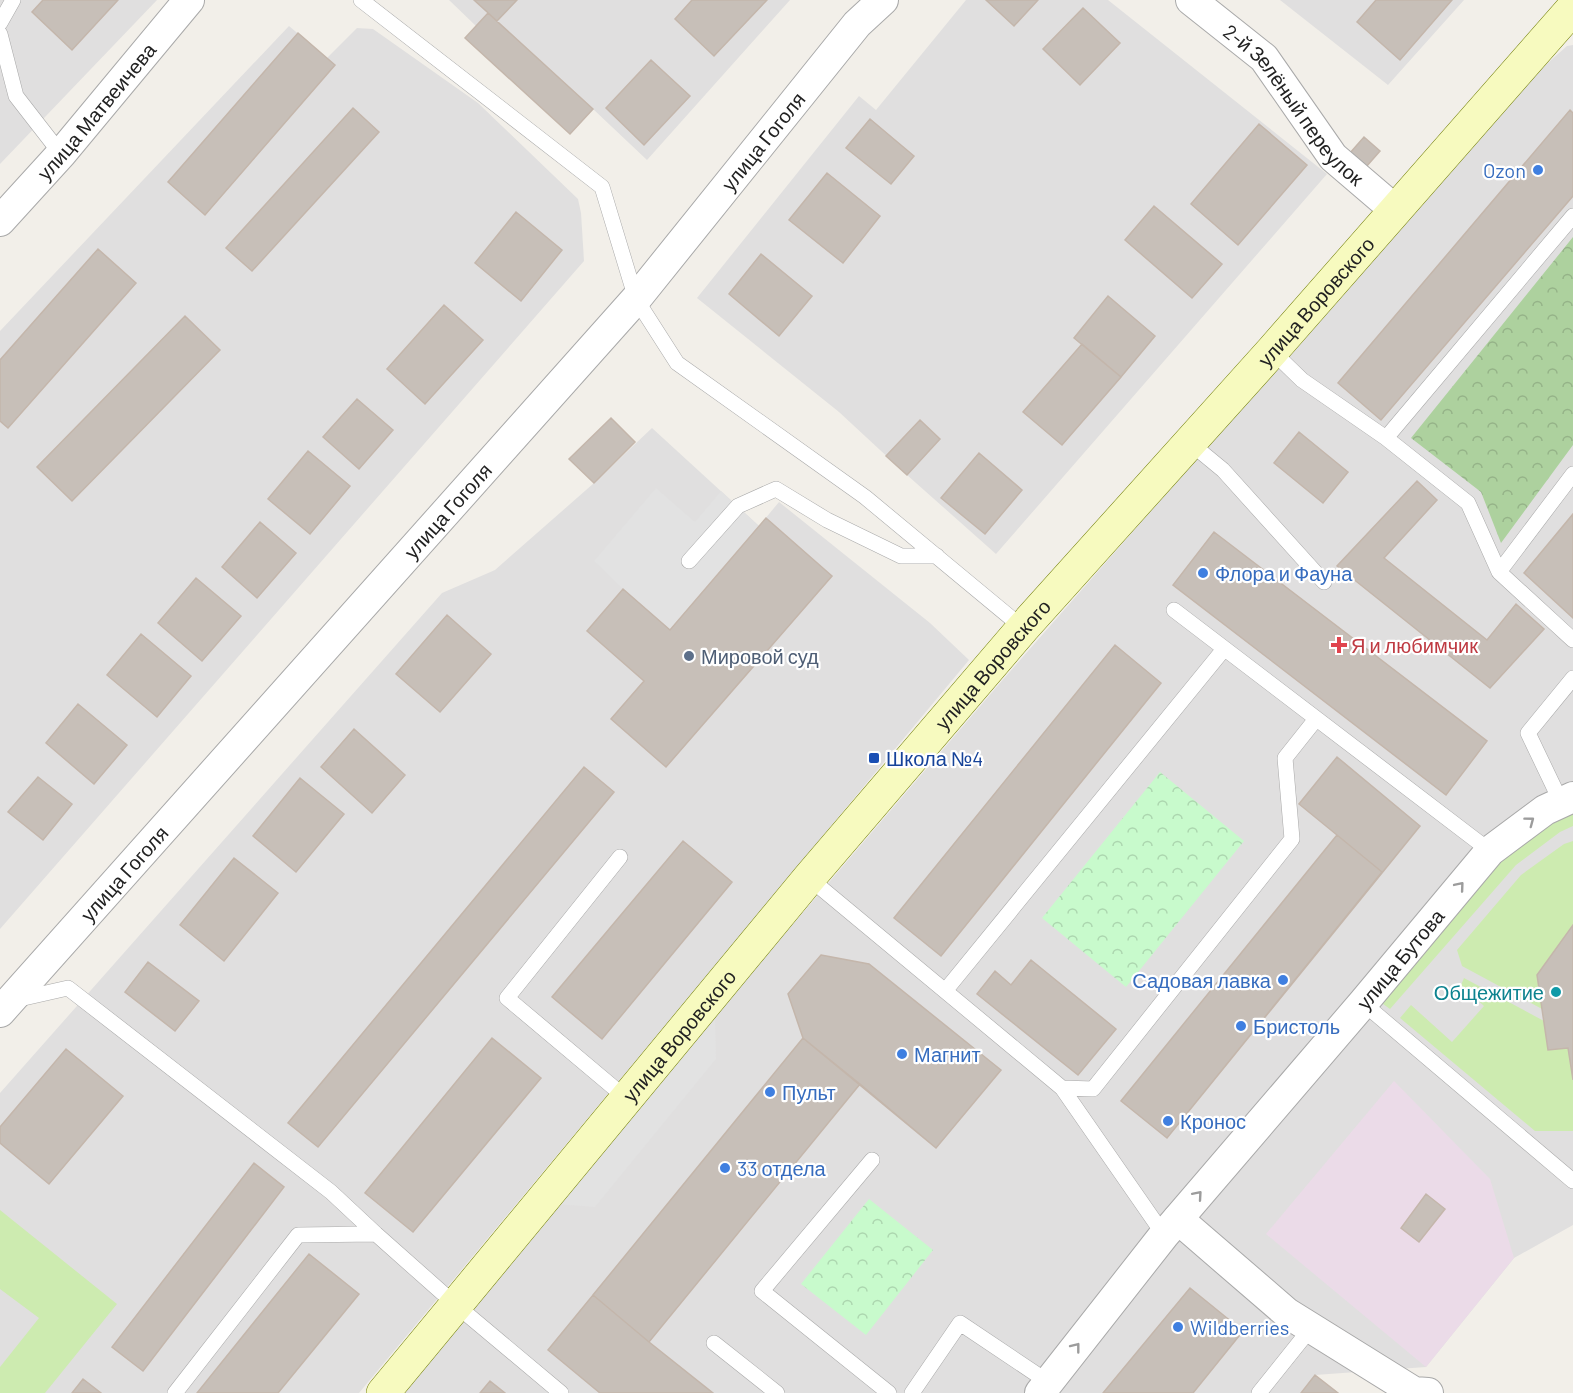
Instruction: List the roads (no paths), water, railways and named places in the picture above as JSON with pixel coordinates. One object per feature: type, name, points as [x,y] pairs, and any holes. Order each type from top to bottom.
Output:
[{"type":"street","name":"улица Матвеичева","points":[[0,221],[61,154],[189,0]]},
{"type":"street","name":"улица Гоголя","points":[[4,1007],[636,299],[857,24],[883,0]]},
{"type":"street","name":"2-й Зелёный переулок","points":[[1191,0],[1264,58],[1333,157],[1395,210]]},
{"type":"street","name":"улица Воровского","points":[[383,1393],[809,878],[1023,628],[1272,351],[1573,8]]},
{"type":"street","name":"улица Бутова","points":[[1044,1388],[1171,1227],[1490,851],[1545,810],[1567,800]]},
{"type":"street","points":[[1171,1227],[1287,1313],[1414,1392],[1428,1393]]},
{"type":"lane","points":[[0,23],[13,0]]},
{"type":"lane","points":[[361,0],[602,186],[636,299],[677,363],[865,497],[1023,628]]},
{"type":"lane","points":[[0,34],[16,96],[61,154]]},
{"type":"lane","points":[[1386,438],[1573,216]]},
{"type":"lane","points":[[1272,351],[1302,380],[1386,438],[1468,503],[1499,572],[1573,640]]},
{"type":"lane","points":[[1189,442],[1223,470],[1324,582]]},
{"type":"lane","points":[[1499,572],[1573,474]]},
{"type":"lane","points":[[689,561],[738,506],[776,489],[827,520],[901,556],[937,556]]},
{"type":"lane","points":[[1174,610],[1490,851]]},
{"type":"lane","points":[[945,991],[1224,649]]},
{"type":"lane","points":[[1567,800],[1528,733],[1573,678]]},
{"type":"lane","points":[[1062,1088],[1093,1089],[1292,838],[1285,758],[1316,719]]},
{"type":"lane","points":[[620,858],[507,998],[626,1098]]},
{"type":"lane","points":[[809,878],[1062,1088],[1171,1227]]},
{"type":"lane","points":[[4,1007],[68,988],[331,1192],[456,1305],[561,1393]]},
{"type":"lane","points":[[1363,1003],[1573,1181]]},
{"type":"lane","points":[[872,1160],[762,1291],[890,1393]]},
{"type":"lane","points":[[175,1393],[298,1235],[376,1234]]},
{"type":"lane","points":[[912,1393],[960,1323],[1044,1388]]},
{"type":"lane","points":[[1259,1393],[1311,1328]]},
{"type":"lane","points":[[714,1343],[777,1393]]},
{"type":"place","name":"Ozon","points":[[1538,170]]},
{"type":"place","name":"Флора и Фауна","points":[[1203,573]]},
{"type":"place","name":"Я и любимчик","points":[[1339,645]]},
{"type":"place","name":"Мировой суд","points":[[689,656]]},
{"type":"place","name":"Школа №4","points":[[874,758]]},
{"type":"place","name":"Садовая лавка","points":[[1283,980]]},
{"type":"place","name":"Общежитие","points":[[1556,992]]},
{"type":"place","name":"Бристоль","points":[[1241,1026]]},
{"type":"place","name":"Магнит","points":[[902,1054]]},
{"type":"place","name":"Пульт","points":[[770,1092]]},
{"type":"place","name":"Кронос","points":[[1168,1121]]},
{"type":"place","name":"33 отдела","points":[[725,1168]]},
{"type":"place","name":"Wildberries","points":[[1178,1327]]}]
